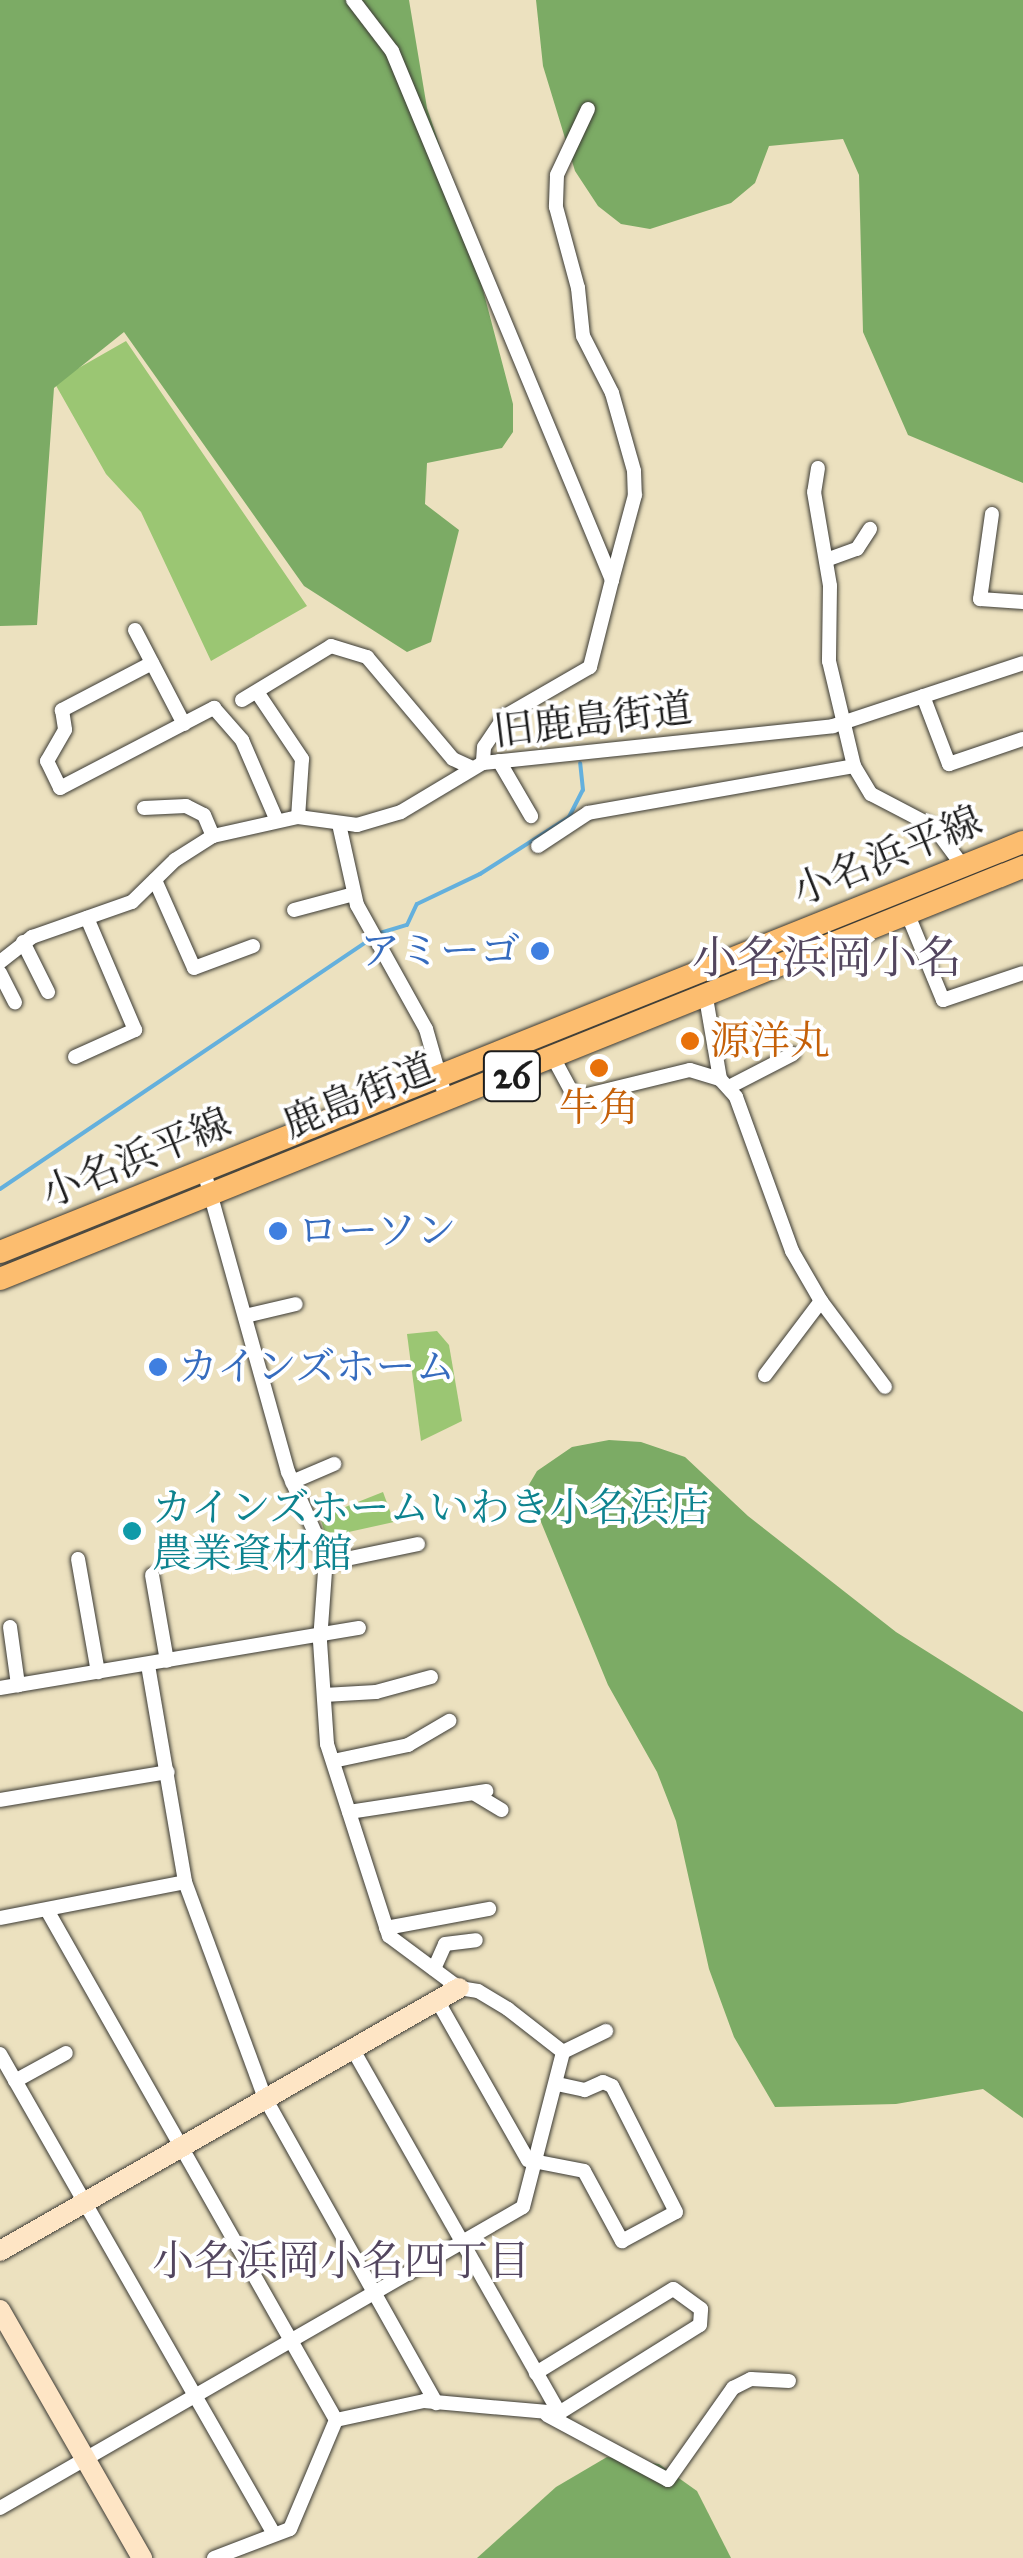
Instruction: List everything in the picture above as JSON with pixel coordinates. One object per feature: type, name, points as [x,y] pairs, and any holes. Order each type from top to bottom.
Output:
[{"type":"main road","name":"小名浜平線","points":[[0,1252],[696,974],[968,877],[1023,842]]},
{"type":"main road","name":"鹿島街道","points":[[0,1279],[908,916],[968,877],[1023,868]]},
{"type":"street","points":[[353,0],[392,51],[612,580]]},
{"type":"street","points":[[242,700],[332,646],[366,657],[453,759],[477,766],[484,747],[505,716],[590,667],[635,496],[634,471],[612,393],[582,336],[578,288],[556,207],[557,174],[588,109]]},
{"type":"street","points":[[818,468],[814,492],[826,560],[830,661],[848,722],[854,766],[871,794],[934,827],[968,877]]},
{"type":"street","points":[[992,514],[980,600],[1023,602]]},
{"type":"street","points":[[826,560],[850,554],[870,530]]},
{"type":"street","points":[[135,630],[184,724]]},
{"type":"street","name":"旧鹿島街道","points":[[0,962],[24,942],[132,902],[213,836],[298,817],[339,824],[401,812],[477,766],[499,762],[848,722],[1023,662]]},
{"type":"street","points":[[152,663],[62,710],[65,730],[47,761],[60,788],[214,708],[242,740],[278,821]]},
{"type":"street","points":[[257,692],[302,760],[298,817]]},
{"type":"street","points":[[923,696],[949,764],[1023,740]]},
{"type":"street","points":[[499,762],[532,816]]},
{"type":"street","points":[[538,846],[588,814],[854,766]]},
{"type":"street","points":[[144,808],[186,806],[204,816],[213,836]]},
{"type":"street","points":[[339,824],[354,894],[371,938],[426,1029],[447,1102]]},
{"type":"street","points":[[155,880],[194,968],[253,946]]},
{"type":"street","points":[[294,910],[354,894]]},
{"type":"street","points":[[908,916],[943,1000],[1023,973]]},
{"type":"street","points":[[75,1057],[136,1030],[87,918]]},
{"type":"street","points":[[24,942],[48,992]]},
{"type":"street","points":[[0,974],[15,1002]]},
{"type":"street","points":[[696,974],[707,996],[725,1083],[792,1251],[820,1302],[885,1387]]},
{"type":"street","points":[[554,1059],[574,1098],[690,1070],[725,1083],[794,1054]]},
{"type":"street","points":[[204,1172],[292,1482],[327,1563],[321,1634],[333,1762],[386,1928],[393,1941],[459,1988],[478,1990],[563,2052]]},
{"type":"street","points":[[764,1375],[820,1302]]},
{"type":"street","points":[[245,1316],[296,1304]]},
{"type":"street","points":[[292,1482],[334,1464]]},
{"type":"street","points":[[327,1563],[418,1544]]},
{"type":"street","points":[[78,1559],[98,1672]]},
{"type":"street","points":[[152,1575],[166,1661]]},
{"type":"street","points":[[10,1627],[18,1685]]},
{"type":"street","points":[[0,1688],[359,1628]]},
{"type":"street","points":[[148,1665],[185,1882],[264,2098],[436,2403]]},
{"type":"street","points":[[324,1695],[376,1692],[431,1676]]},
{"type":"street","points":[[333,1762],[408,1745],[449,1722]]},
{"type":"street","points":[[0,1800],[168,1772]]},
{"type":"street","points":[[349,1812],[480,1792],[502,1810]]},
{"type":"street","points":[[0,1909],[1,1917],[185,1882]]},
{"type":"street","points":[[386,1928],[490,1909]]},
{"type":"street","points":[[47,1910],[336,2420]]},
{"type":"street","points":[[434,1970],[445,1944],[476,1940]]},
{"type":"street","points":[[0,2250],[459,1988]]},
{"type":"street","points":[[437,2000],[528,2160],[584,2171],[622,2241],[676,2212],[612,2086],[603,2082],[585,2090],[557,2084]]},
{"type":"street","points":[[563,2052],[606,2031]]},
{"type":"street","points":[[352,2048],[536,2373],[553,2414]]},
{"type":"street","points":[[0,2508],[524,2207],[563,2052]]},
{"type":"street","points":[[15,2082],[66,2053]]},
{"type":"street","points":[[0,2054],[274,2534]]},
{"type":"street","points":[[536,2373],[673,2289],[701,2309],[700,2326],[553,2414]]},
{"type":"street","points":[[0,2310],[142,2558]]},
{"type":"street","points":[[336,2420],[436,2403],[553,2414],[668,2480],[734,2388],[751,2379],[789,2381]]},
{"type":"street","points":[[214,2558],[290,2529],[336,2420]]},
{"type":"green space","points":[[0,0],[409,0],[427,108],[463,214],[513,404],[513,432],[502,448],[427,463],[425,504],[459,530],[431,642],[407,652],[304,586],[124,332],[54,388],[37,625],[0,626]]},
{"type":"green space","points":[[536,0],[1023,0],[1023,483],[908,435],[863,332],[859,175],[843,139],[769,146],[755,183],[731,203],[650,229],[621,224],[598,206],[575,171],[543,66]]},
{"type":"green space","points":[[126,341],[307,606],[211,661],[141,512],[106,474],[54,382]]},
{"type":"green space","points":[[437,1331],[449,1345],[462,1421],[421,1441],[407,1334]]},
{"type":"green space","points":[[609,1440],[641,1442],[685,1457],[748,1516],[896,1632],[1023,1712],[1023,2118],[983,2089],[896,2104],[775,2107],[734,2037],[709,1969],[676,1821],[657,1772],[608,1685],[527,1488],[537,1471],[572,1447]]},
{"type":"green space","points":[[383,1492],[394,1522],[326,1537],[320,1517]]},
{"type":"green space","points":[[607,2457],[659,2464],[697,2491],[731,2558],[477,2558],[556,2487]]},
{"type":"waterway","points":[[380,933],[407,925],[417,904],[480,874],[569,817],[583,790],[580,763]]},
{"type":"waterway","points":[[0,1189],[372,938]]},
{"type":"place","name":"アミーゴ","points":[[540,951]]},
{"type":"place","name":"源洋丸","points":[[690,1041]]},
{"type":"place","name":"牛角","points":[[599,1068]]},
{"type":"place","name":"ローソン","points":[[278,1231]]},
{"type":"place","name":"カインズホーム","points":[[158,1367]]},
{"type":"place","name":"カインズホームいわき小名浜店 農業資材館","points":[[132,1531]]},
{"type":"district","name":"小名浜岡小名","points":[[827,958]]},
{"type":"district","name":"小名浜岡小名四丁目","points":[[341,2261]]}]
